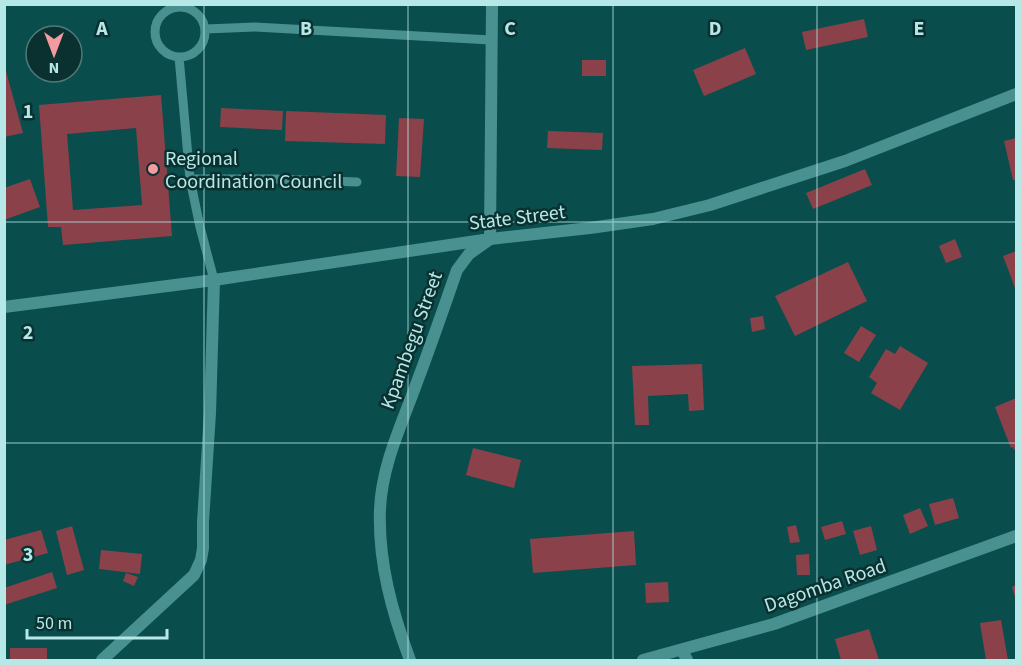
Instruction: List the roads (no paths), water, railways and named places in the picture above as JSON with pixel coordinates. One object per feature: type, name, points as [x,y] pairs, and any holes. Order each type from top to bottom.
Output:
[{"type":"street","points":[[490,238],[492,4]]},
{"type":"street","name":"State Street","points":[[4,307],[214,280],[490,238],[653,219],[710,205],[845,161],[1017,94]]},
{"type":"street","name":"Kpambegu Street","points":[[410,660],[387,589],[380,509],[384,476],[457,270],[469,254],[490,238]]},
{"type":"street","points":[[102,660],[195,575],[201,560],[210,413],[214,280]]},
{"type":"street","name":"Dagomba Road","points":[[643,660],[684,655],[1017,536]]},
{"type":"lane","points":[[179,6],[191,8],[201,17],[206,29],[203,43],[193,54],[179,57],[166,54],[157,44],[154,32],[157,19],[166,10],[179,6]]},
{"type":"lane","points":[[206,29],[255,27],[491,40]]},
{"type":"lane","points":[[179,57],[190,179],[214,280]]},
{"type":"lane","points":[[190,179],[357,182]]},
{"type":"place","name":"Regional Coordination Council","points":[[153,169]]}]
